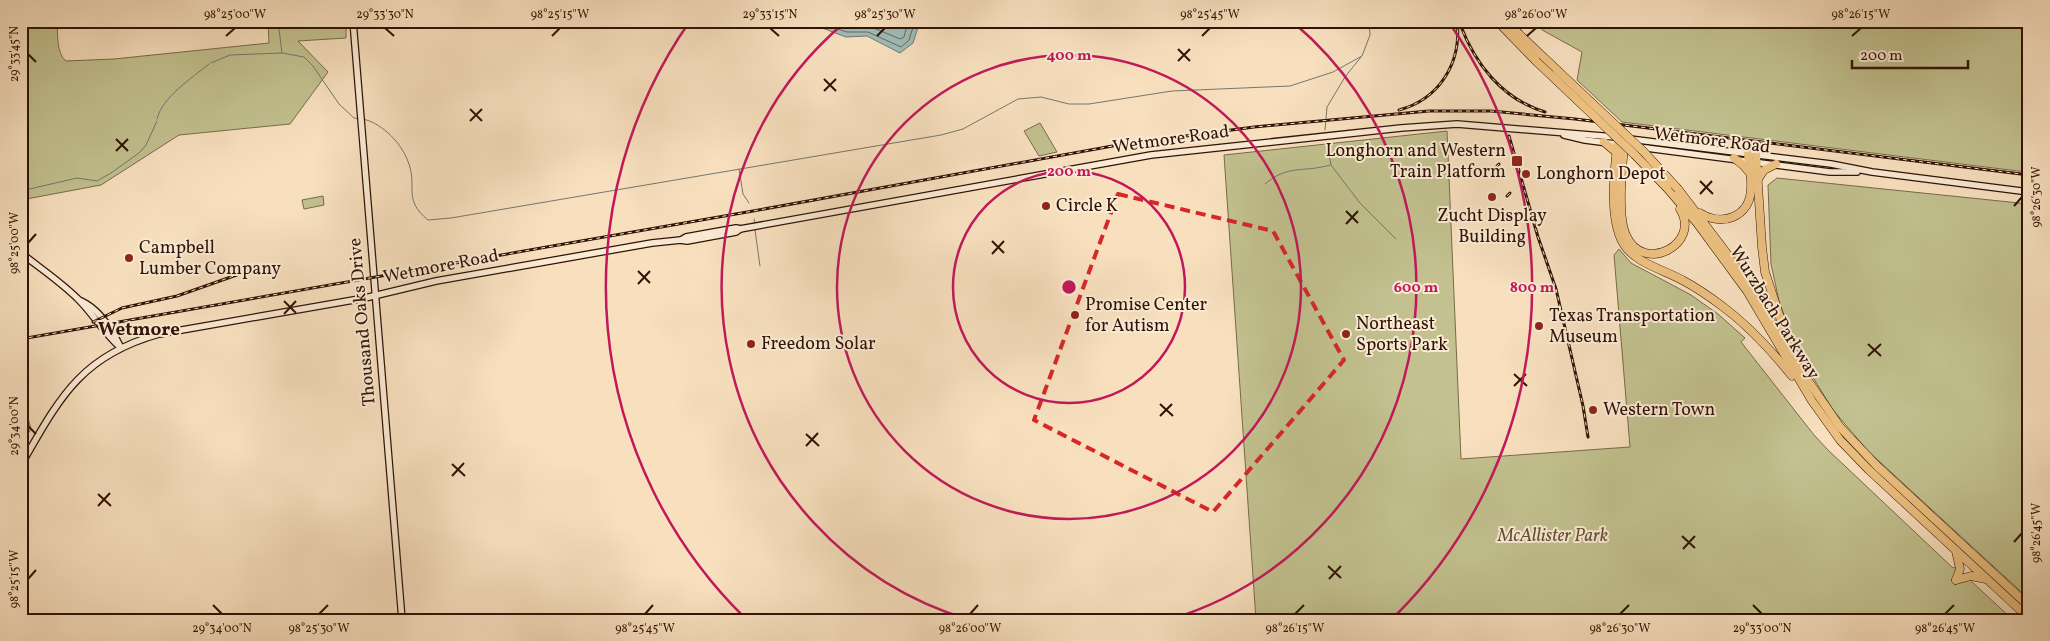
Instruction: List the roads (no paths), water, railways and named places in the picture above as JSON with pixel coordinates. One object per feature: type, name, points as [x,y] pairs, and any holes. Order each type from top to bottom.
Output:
[{"type":"highway","name":"Wurzbach Parkway","points":[[1497,21],[1536,61],[1634,154],[1697,223],[1746,291],[1812,401],[1836,435],[1857,458],[2029,618]]},
{"type":"highway","name":"Wurzbach Parkway","points":[[1508,21],[1519,34],[1644,152],[1678,189],[1754,293],[1826,409],[1857,446],[2029,606]]},
{"type":"highway","points":[[1621,141],[1624,232],[1630,242],[1644,253],[1664,253],[1676,245],[1682,235],[1685,224],[1683,213],[1667,188]]},
{"type":"highway","points":[[1621,141],[1616,152],[1616,216],[1619,235],[1624,246],[1638,258],[1684,280],[1744,323],[1770,350],[1812,401]]},
{"type":"highway","points":[[1604,142],[1616,152]]},
{"type":"highway","points":[[1622,161],[1631,150],[1639,146]]},
{"type":"highway","points":[[1734,158],[1744,165],[1750,173]]},
{"type":"highway","points":[[1694,209],[1713,220],[1725,220],[1734,217],[1742,210],[1749,200],[1752,158]]},
{"type":"highway","points":[[1752,158],[1757,181],[1766,272],[1781,325],[1796,363]]},
{"type":"highway","points":[[1757,181],[1764,170],[1776,164]]},
{"type":"highway","points":[[1956,550],[1960,565],[1956,580],[1971,576],[1987,579]]},
{"type":"main road","name":"Thousand Oaks Drive","points":[[353,21],[402,620]]},
{"type":"main road","name":"Wetmore Road","points":[[21,465],[63,394],[91,366],[121,348],[159,334],[376,296],[436,281],[652,243],[681,240],[686,236],[736,228],[740,229],[1151,155],[1457,124],[1550,132],[1586,133],[1639,146],[1734,158],[1752,158],[1776,164],[1830,172],[1872,172]]},
{"type":"main road","name":"Wetmore Road","points":[[1550,132],[1604,142],[1621,141],[1752,158],[1831,164],[1872,172],[2029,192]]},
{"type":"main road","points":[[21,253],[79,300],[88,304],[102,318],[121,348]]},
{"type":"water","points":[[792,21],[920,21],[913,43],[900,53],[867,36],[846,37],[825,29]]},
{"type":"waterway","points":[[278,21],[282,53]]},
{"type":"waterway","points":[[363,119],[379,126],[394,139],[402,150],[411,172],[413,200],[420,213],[428,220],[451,218],[941,135],[963,129],[1018,99],[1041,97],[1069,104],[1089,104],[1172,91],[1290,86],[1333,72],[1362,56],[1370,35],[1369,21]]},
{"type":"waterway","points":[[211,63],[230,55],[282,53],[304,57],[313,66],[339,104],[354,118],[359,119]]},
{"type":"waterway","points":[[1325,130],[1327,107],[1345,77],[1361,57]]},
{"type":"waterway","points":[[157,119],[160,111],[171,96],[209,64]]},
{"type":"waterway","points":[[2029,82],[2025,110],[2029,121]]},
{"type":"waterway","points":[[21,191],[77,178],[97,181],[139,153],[146,145],[157,121]]},
{"type":"waterway","points":[[1328,149],[1331,165],[1360,203],[1396,239]]},
{"type":"waterway","points":[[1265,184],[1289,171],[1330,165]]},
{"type":"waterway","points":[[739,169],[743,194],[749,203]]},
{"type":"waterway","points":[[754,219],[755,223]]},
{"type":"waterway","points":[[755,230],[760,266]]},
{"type":"railway","points":[[1399,110],[1413,105],[1426,97],[1437,88],[1445,77],[1456,51],[1457,21]]},
{"type":"railway","points":[[1460,24],[1474,53],[1492,78],[1516,98],[1545,112]]},
{"type":"railway","points":[[21,339],[1118,145],[1254,127],[1429,111],[1491,111],[1575,119],[2029,175]]},
{"type":"railway","points":[[1509,136],[1538,237],[1556,289],[1583,406],[1588,437]]},
{"type":"railway","points":[[1507,196],[1510,193]]},
{"type":"railway","points":[[93,322],[122,308],[177,296],[248,271]]},
{"type":"place","name":"Longhorn and Western Train Platform","points":[[1517,161]]},
{"type":"place","name":"Longhorn Depot","points":[[1526,174]]},
{"type":"place","name":"Zucht Display Building","points":[[1492,197]]},
{"type":"place","name":"Circle K","points":[[1046,206]]},
{"type":"place","name":"Campbell Lumber Company","points":[[129,258]]},
{"type":"place","name":"Promise Center for Autism","points":[[1075,315]]},
{"type":"place","name":"Texas Transportation Museum","points":[[1539,326]]},
{"type":"place","name":"Northeast Sports Park","points":[[1346,334]]},
{"type":"place","name":"Freedom Solar","points":[[751,344]]},
{"type":"place","name":"Western Town","points":[[1593,410]]},
{"type":"district","name":"Wetmore","points":[[139,330]]},
{"type":"park label","name":"McAllister Park","points":[[1553,536]]}]
